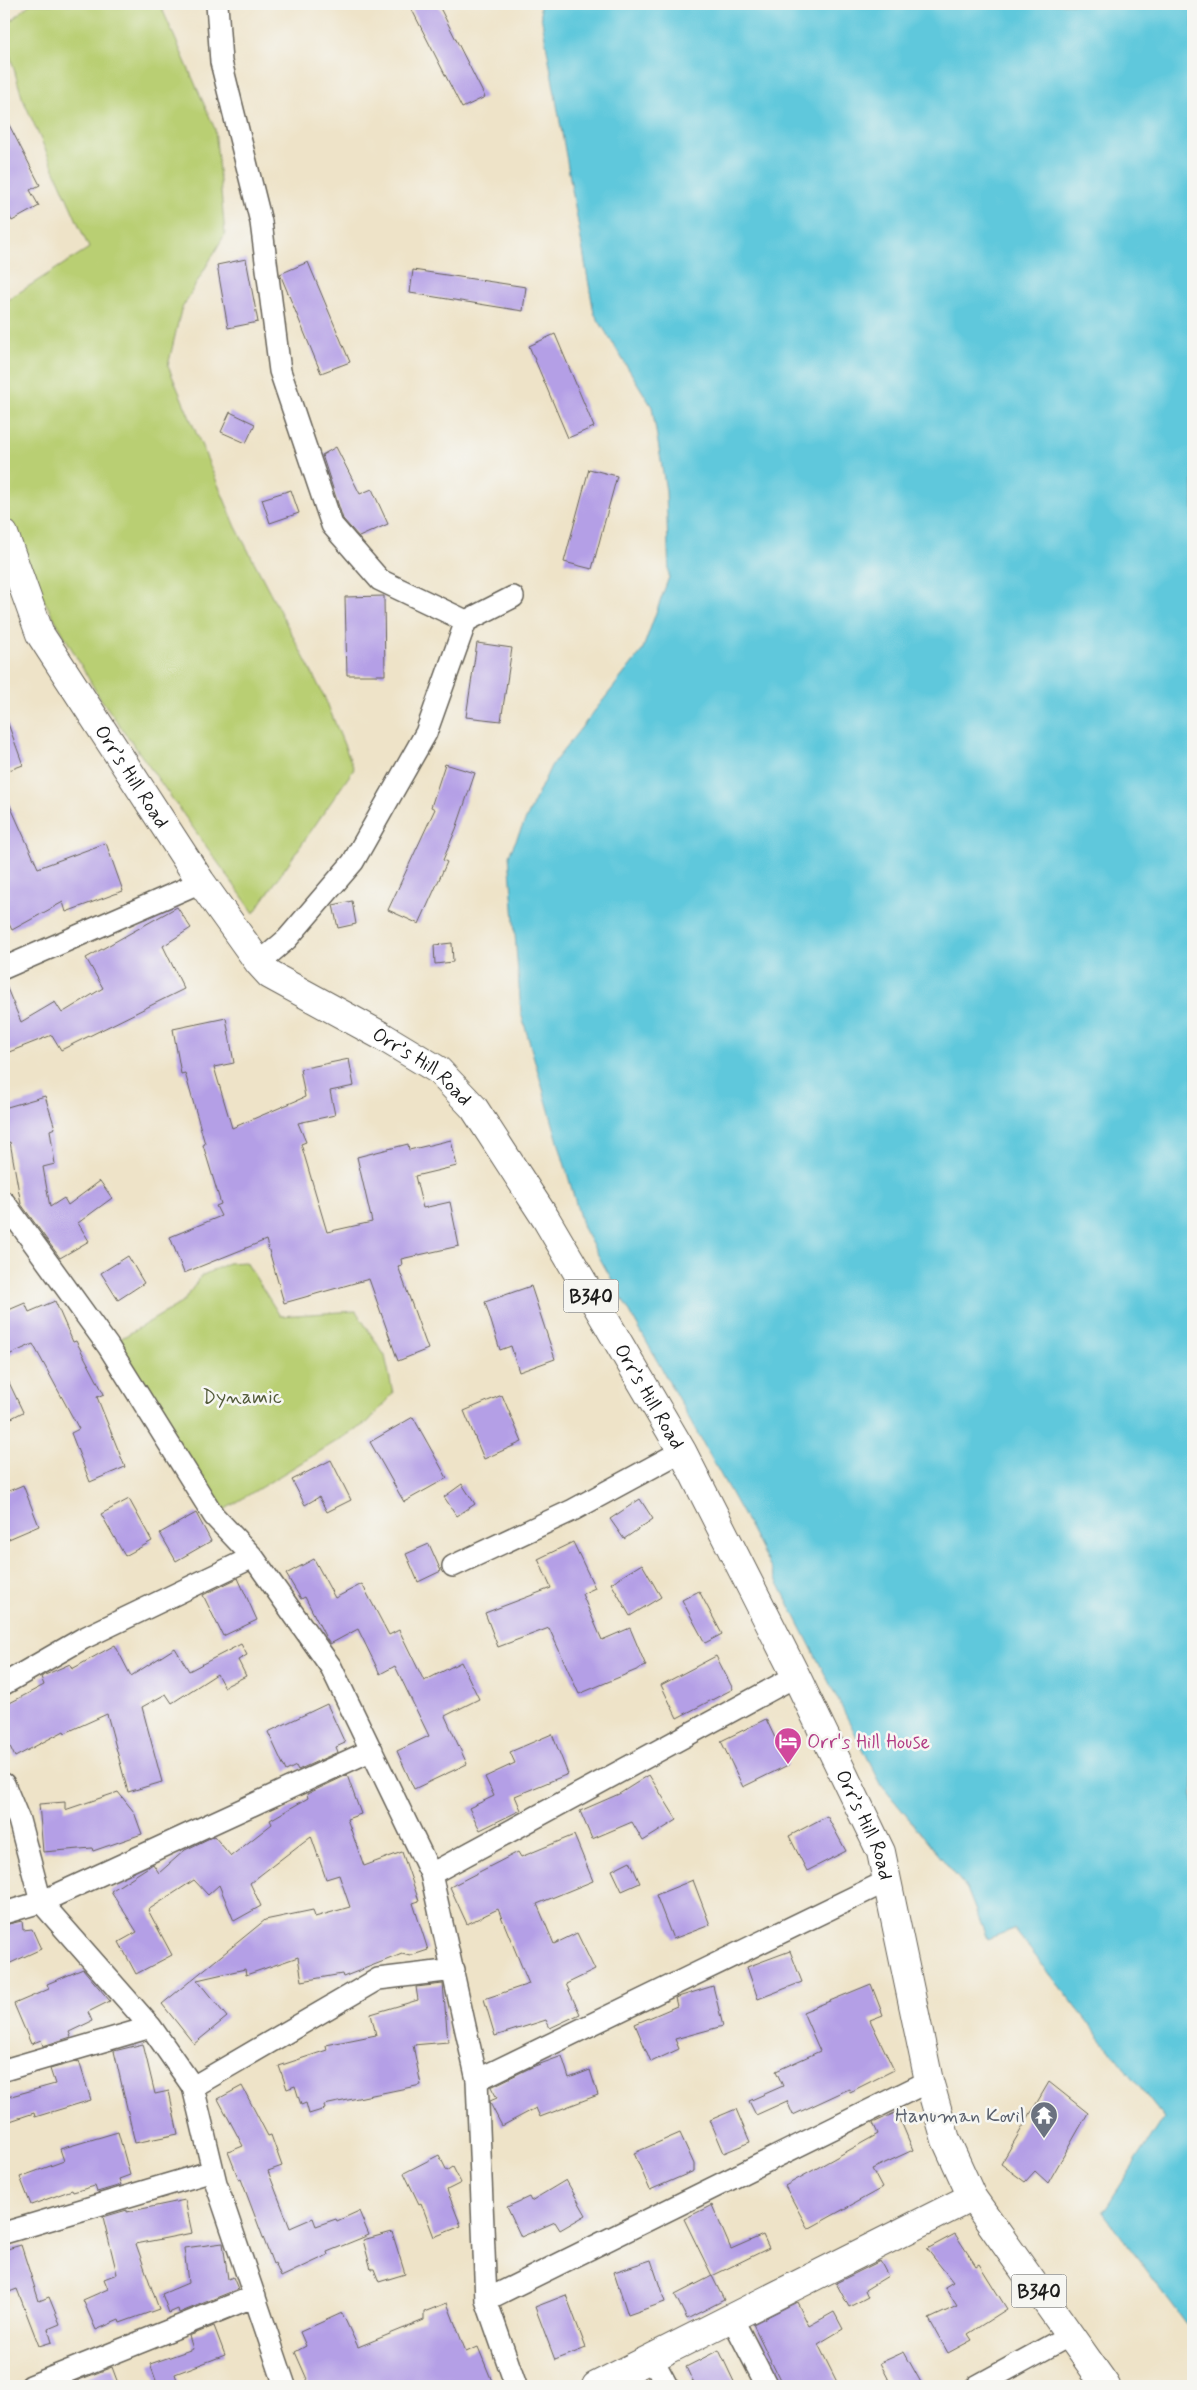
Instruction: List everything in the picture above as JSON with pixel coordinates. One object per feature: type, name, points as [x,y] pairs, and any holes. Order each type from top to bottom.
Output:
[{"type":"main road","name":"Orr’s Hill Road","points":[[4,534],[40,634],[201,882],[270,975],[380,1035],[438,1070],[474,1108],[546,1219],[682,1451],[796,1676],[881,1852],[929,2081],[946,2140],[972,2197],[1106,2386]]},
{"type":"main road","points":[[596,2386],[972,2197]]},
{"type":"street","points":[[218,4],[221,62],[261,222],[280,370],[332,525],[380,580],[466,621]]},
{"type":"street","points":[[260,962],[287,939],[353,862],[426,733],[466,621],[513,597]]},
{"type":"street","points":[[4,968],[201,882]]},
{"type":"street","points":[[4,1202],[108,1346],[214,1516],[253,1557],[331,1667],[432,1874],[477,2080],[486,2300],[516,2386]]},
{"type":"street","points":[[453,1566],[573,1510],[682,1451]]},
{"type":"street","points":[[4,1684],[82,1639],[253,1557]]},
{"type":"street","points":[[432,1874],[796,1676]]},
{"type":"street","points":[[4,1913],[41,1902],[372,1750]]},
{"type":"street","points":[[4,1784],[19,1820],[41,1902],[151,2027],[193,2087],[214,2171],[285,2386]]},
{"type":"street","points":[[477,2080],[887,1881]]},
{"type":"street","points":[[193,2087],[378,1979],[454,1970]]},
{"type":"street","points":[[4,2070],[151,2027]]},
{"type":"street","points":[[486,2300],[929,2081]]},
{"type":"street","points":[[4,2233],[214,2171]]},
{"type":"street","points":[[31,2386],[255,2296]]},
{"type":"street","points":[[732,2318],[767,2386]]},
{"type":"street","points":[[977,2386],[1070,2336]]},
{"type":"street","points":[[652,2358],[667,2386]]},
{"type":"green space","points":[[30,4],[160,4],[215,129],[225,234],[181,310],[168,366],[236,527],[324,696],[354,769],[254,913],[98,695],[4,530],[4,302],[89,248],[22,97],[4,34],[4,27]]},
{"type":"green space","name":"Dynamic","points":[[246,1262],[280,1316],[356,1311],[385,1356],[393,1393],[368,1422],[214,1516],[108,1346],[183,1302],[201,1276],[228,1263]]},
{"type":"water","points":[[539,4],[1193,4],[1193,2332],[1103,2212],[1164,2118],[1014,1929],[987,1939],[967,1889],[882,1786],[747,1522],[583,1228],[521,1013],[509,855],[551,766],[642,651],[669,577],[666,491],[652,407],[594,313]]},
{"type":"building","points":[[409,4],[438,4],[485,97],[462,108]]},
{"type":"building","points":[[4,115],[40,185],[30,190],[39,206],[12,221],[4,206]]},
{"type":"building","points":[[246,259],[258,322],[228,328],[217,265]]},
{"type":"building","points":[[308,262],[350,362],[321,373],[280,274]]},
{"type":"building","points":[[413,270],[526,287],[523,311],[410,293]]},
{"type":"building","points":[[555,334],[594,427],[568,438],[529,346]]},
{"type":"building","points":[[230,412],[255,424],[246,443],[221,432]]},
{"type":"building","points":[[336,447],[360,494],[372,489],[388,524],[359,537],[343,519],[322,455]]},
{"type":"building","points":[[589,469],[617,476],[592,569],[564,562]]},
{"type":"building","points":[[291,490],[299,513],[270,523],[262,499]]},
{"type":"building","points":[[384,596],[385,675],[347,675],[345,597]]},
{"type":"building","points":[[477,643],[512,648],[501,721],[466,717]]},
{"type":"building","points":[[4,718],[6,718],[23,765],[4,772]]},
{"type":"building","points":[[445,764],[475,773],[443,860],[447,862],[419,924],[388,910],[435,809],[431,807]]},
{"type":"building","points":[[4,792],[38,868],[106,843],[123,891],[66,912],[63,902],[12,930],[4,914]]},
{"type":"building","points":[[352,901],[356,924],[338,928],[333,905]]},
{"type":"building","points":[[177,907],[191,928],[163,946],[184,989],[61,1050],[52,1035],[4,1054],[4,981],[21,1022],[55,1002],[62,1013],[103,988],[86,958]]},
{"type":"building","points":[[452,943],[453,962],[435,964],[434,945]]},
{"type":"building","points":[[226,1018],[234,1063],[214,1067],[232,1128],[305,1097],[300,1069],[349,1059],[354,1086],[330,1091],[335,1115],[298,1123],[306,1142],[301,1144],[327,1232],[372,1222],[357,1157],[408,1144],[409,1150],[451,1140],[457,1166],[415,1176],[423,1208],[450,1202],[459,1246],[401,1259],[402,1265],[398,1266],[428,1349],[398,1361],[369,1279],[284,1303],[266,1240],[184,1273],[170,1237],[221,1216],[216,1206],[221,1204],[203,1145],[205,1144],[185,1073],[181,1074],[173,1029]]},
{"type":"building","points":[[45,1096],[55,1128],[50,1130],[55,1164],[43,1167],[50,1207],[64,1198],[68,1205],[100,1181],[112,1198],[78,1223],[89,1241],[60,1258],[21,1204],[10,1142],[4,1144],[4,1108]]},
{"type":"building","points":[[128,1256],[144,1283],[118,1300],[101,1273]]},
{"type":"building","points":[[531,1286],[555,1359],[519,1372],[511,1346],[500,1350],[485,1302]]},
{"type":"building","points":[[55,1301],[73,1342],[76,1341],[104,1394],[97,1397],[125,1467],[90,1482],[71,1433],[79,1429],[33,1344],[4,1357],[4,1312],[25,1303],[29,1312]]},
{"type":"building","points":[[4,1372],[23,1412],[4,1422]]},
{"type":"building","points":[[502,1395],[522,1442],[484,1459],[464,1411]]},
{"type":"building","points":[[413,1417],[447,1478],[404,1502],[370,1442]]},
{"type":"building","points":[[331,1460],[351,1500],[327,1512],[319,1497],[305,1505],[292,1480]]},
{"type":"building","points":[[462,1484],[475,1504],[457,1516],[444,1497]]},
{"type":"building","points":[[23,1485],[39,1526],[4,1541],[4,1493]]},
{"type":"building","points":[[129,1499],[152,1541],[125,1556],[101,1514]]},
{"type":"building","points":[[640,1499],[653,1519],[624,1539],[610,1519]]},
{"type":"building","points":[[196,1513],[211,1541],[176,1561],[160,1533]]},
{"type":"building","points":[[573,1542],[595,1588],[582,1594],[602,1640],[630,1628],[646,1666],[579,1694],[549,1628],[498,1647],[485,1613],[551,1588],[538,1559]]},
{"type":"building","points":[[429,1544],[441,1571],[418,1582],[406,1554]]},
{"type":"building","points":[[314,1559],[335,1598],[362,1584],[389,1635],[399,1630],[424,1681],[461,1662],[479,1699],[445,1716],[467,1764],[414,1789],[397,1751],[429,1736],[395,1666],[380,1674],[358,1629],[330,1644],[327,1640],[305,1597],[301,1599],[286,1574]]},
{"type":"building","points":[[642,1564],[661,1597],[630,1616],[611,1583]]},
{"type":"building","points":[[238,1578],[257,1620],[223,1636],[203,1595]]},
{"type":"building","points":[[699,1591],[722,1634],[705,1643],[682,1600]]},
{"type":"building","points":[[241,1644],[247,1655],[238,1660],[246,1676],[224,1687],[217,1674],[172,1703],[166,1694],[142,1707],[162,1782],[128,1792],[107,1714],[65,1733],[64,1731],[15,1757],[4,1734],[4,1706],[44,1685],[41,1677],[70,1664],[72,1669],[115,1645],[131,1676],[175,1648],[189,1671]]},
{"type":"building","points":[[716,1656],[733,1689],[677,1718],[661,1685]]},
{"type":"building","points":[[327,1704],[345,1743],[336,1747],[338,1752],[298,1770],[296,1766],[286,1771],[268,1732]]},
{"type":"building","points":[[766,1719],[788,1765],[743,1787],[721,1741]]},
{"type":"building","points":[[552,1734],[568,1774],[515,1796],[521,1810],[480,1830],[469,1808],[494,1796],[485,1777],[515,1763],[510,1752]]},
{"type":"building","points":[[347,1775],[361,1814],[347,1819],[364,1866],[402,1852],[419,1901],[413,1903],[428,1950],[410,1956],[402,1954],[343,1977],[342,1974],[302,1981],[298,1957],[246,1975],[245,1969],[197,1980],[227,2017],[194,2044],[162,2004],[265,1920],[313,1910],[315,1917],[350,1907],[339,1875],[326,1879],[311,1836],[250,1883],[261,1906],[234,1921],[219,1885],[208,1895],[194,1880],[148,1910],[172,1955],[136,1974],[119,1942],[137,1932],[111,1891],[153,1864],[159,1873],[185,1850],[214,1836],[231,1856],[272,1824],[270,1820],[308,1798],[307,1794]]},
{"type":"building","points":[[649,1775],[677,1820],[643,1841],[632,1822],[592,1839],[580,1811],[619,1794]]},
{"type":"building","points":[[118,1792],[134,1812],[142,1834],[93,1851],[92,1848],[43,1852],[39,1804],[65,1802],[65,1810]]},
{"type":"building","points":[[827,1816],[846,1851],[807,1871],[789,1836]]},
{"type":"building","points":[[574,1835],[593,1881],[537,1904],[554,1944],[577,1933],[595,1970],[566,1984],[580,2014],[550,2028],[546,2020],[495,2036],[484,1999],[529,1984],[498,1909],[467,1924],[450,1887],[518,1852],[521,1857]]},
{"type":"building","points":[[630,1861],[640,1883],[622,1891],[612,1870]]},
{"type":"building","points":[[693,1880],[710,1925],[673,1939],[656,1895]]},
{"type":"building","points":[[22,1921],[23,1930],[32,1929],[41,1949],[4,1966],[4,1925]]},
{"type":"building","points":[[790,1951],[802,1982],[758,1999],[747,1967]]},
{"type":"building","points":[[83,1969],[110,2001],[88,2012],[92,2021],[69,2032],[71,2037],[43,2046],[41,2040],[31,2044],[14,2004],[49,1989],[47,1984]]},
{"type":"building","points":[[443,1984],[448,2042],[413,2045],[421,2085],[324,2105],[325,2109],[309,2114],[306,2103],[301,2105],[295,2086],[287,2089],[279,2066],[327,2050],[326,2045],[376,2035],[371,2014],[418,2000],[416,1987]]},
{"type":"building","points":[[871,1984],[883,2015],[870,2020],[894,2070],[850,2092],[849,2089],[793,2115],[787,2101],[756,2115],[749,2101],[783,2086],[776,2071],[820,2051],[803,2012]]},
{"type":"building","points":[[713,1986],[723,2026],[675,2039],[679,2049],[651,2062],[635,2024],[677,2006],[675,1998]]},
{"type":"building","points":[[143,2044],[155,2094],[169,2091],[178,2134],[135,2143],[114,2051]]},
{"type":"building","points":[[562,2056],[569,2078],[590,2070],[598,2095],[540,2117],[536,2108],[502,2126],[490,2103],[490,2101],[497,2098],[491,2087],[532,2067]]},
{"type":"building","points":[[79,2061],[91,2100],[35,2117],[34,2113],[4,2123],[4,2098],[55,2084],[50,2069]]},
{"type":"building","name":"Hanuman Kovil","points":[[1049,2082],[1088,2113],[1048,2183],[1035,2171],[1025,2182],[1001,2164]]},
{"type":"building","points":[[242,2086],[268,2136],[271,2135],[282,2166],[268,2171],[290,2228],[313,2218],[316,2226],[336,2219],[337,2221],[359,2211],[369,2235],[327,2252],[328,2255],[281,2277],[275,2263],[273,2264],[241,2179],[239,2180],[228,2152],[243,2146],[218,2099]]},
{"type":"building","points":[[736,2109],[750,2142],[724,2153],[710,2120]]},
{"type":"building","points":[[897,2112],[913,2150],[872,2169],[882,2188],[808,2229],[785,2186],[878,2134],[873,2123]]},
{"type":"building","points":[[118,2132],[130,2175],[119,2179],[121,2185],[97,2192],[95,2186],[73,2192],[72,2190],[31,2205],[20,2177],[64,2161],[60,2149]]},
{"type":"building","points":[[680,2133],[694,2164],[694,2171],[650,2190],[634,2153]]},
{"type":"building","points":[[439,2155],[447,2171],[453,2167],[461,2183],[447,2190],[461,2226],[434,2237],[421,2203],[419,2204],[404,2173]]},
{"type":"building","points":[[566,2180],[586,2215],[560,2230],[555,2222],[521,2237],[507,2207],[529,2197],[531,2201]]},
{"type":"building","points":[[185,2200],[192,2233],[136,2244],[159,2309],[120,2323],[119,2320],[96,2330],[83,2300],[108,2289],[104,2279],[117,2274],[103,2217],[127,2210],[127,2212]]},
{"type":"building","points":[[712,2205],[731,2249],[763,2235],[769,2248],[712,2276],[684,2219]]},
{"type":"building","points":[[392,2232],[405,2274],[379,2282],[374,2269],[371,2269],[363,2240]]},
{"type":"building","points":[[955,2234],[976,2266],[979,2264],[1007,2309],[968,2334],[972,2340],[948,2353],[929,2319],[957,2306],[945,2287],[953,2282],[927,2249]]},
{"type":"building","points":[[223,2243],[228,2279],[233,2277],[238,2289],[179,2313],[178,2309],[169,2313],[162,2294],[188,2283],[184,2248]]},
{"type":"building","points":[[21,2245],[39,2301],[49,2297],[60,2324],[48,2329],[52,2342],[39,2346],[17,2289],[4,2294],[4,2250]]},
{"type":"building","points":[[651,2260],[665,2302],[628,2315],[614,2272]]},
{"type":"building","points":[[880,2261],[888,2276],[865,2290],[868,2297],[849,2307],[836,2283]]},
{"type":"building","points":[[712,2276],[724,2300],[687,2319],[675,2295]]},
{"type":"building","points":[[566,2295],[586,2348],[555,2360],[535,2307]]},
{"type":"building","points":[[797,2302],[809,2326],[834,2312],[843,2329],[818,2344],[839,2386],[783,2386],[753,2324]]},
{"type":"building","points":[[447,2303],[466,2352],[478,2347],[494,2386],[310,2386],[295,2352],[306,2346],[300,2332],[342,2313],[358,2347],[424,2320],[424,2312]]},
{"type":"building","points":[[214,2326],[225,2355],[175,2374],[179,2386],[158,2386],[150,2364],[193,2349],[189,2336]]},
{"type":"building","points":[[719,2350],[736,2386],[695,2386],[686,2367]]},
{"type":"building","points":[[904,2352],[923,2386],[892,2386],[880,2363]]},
{"type":"building","points":[[112,2367],[119,2386],[64,2386]]},
{"type":"place","name":"Orr's Hill House","points":[[788,1765]]},
{"type":"place","name":"Hanuman Kovil","points":[[1044,2139]]}]
